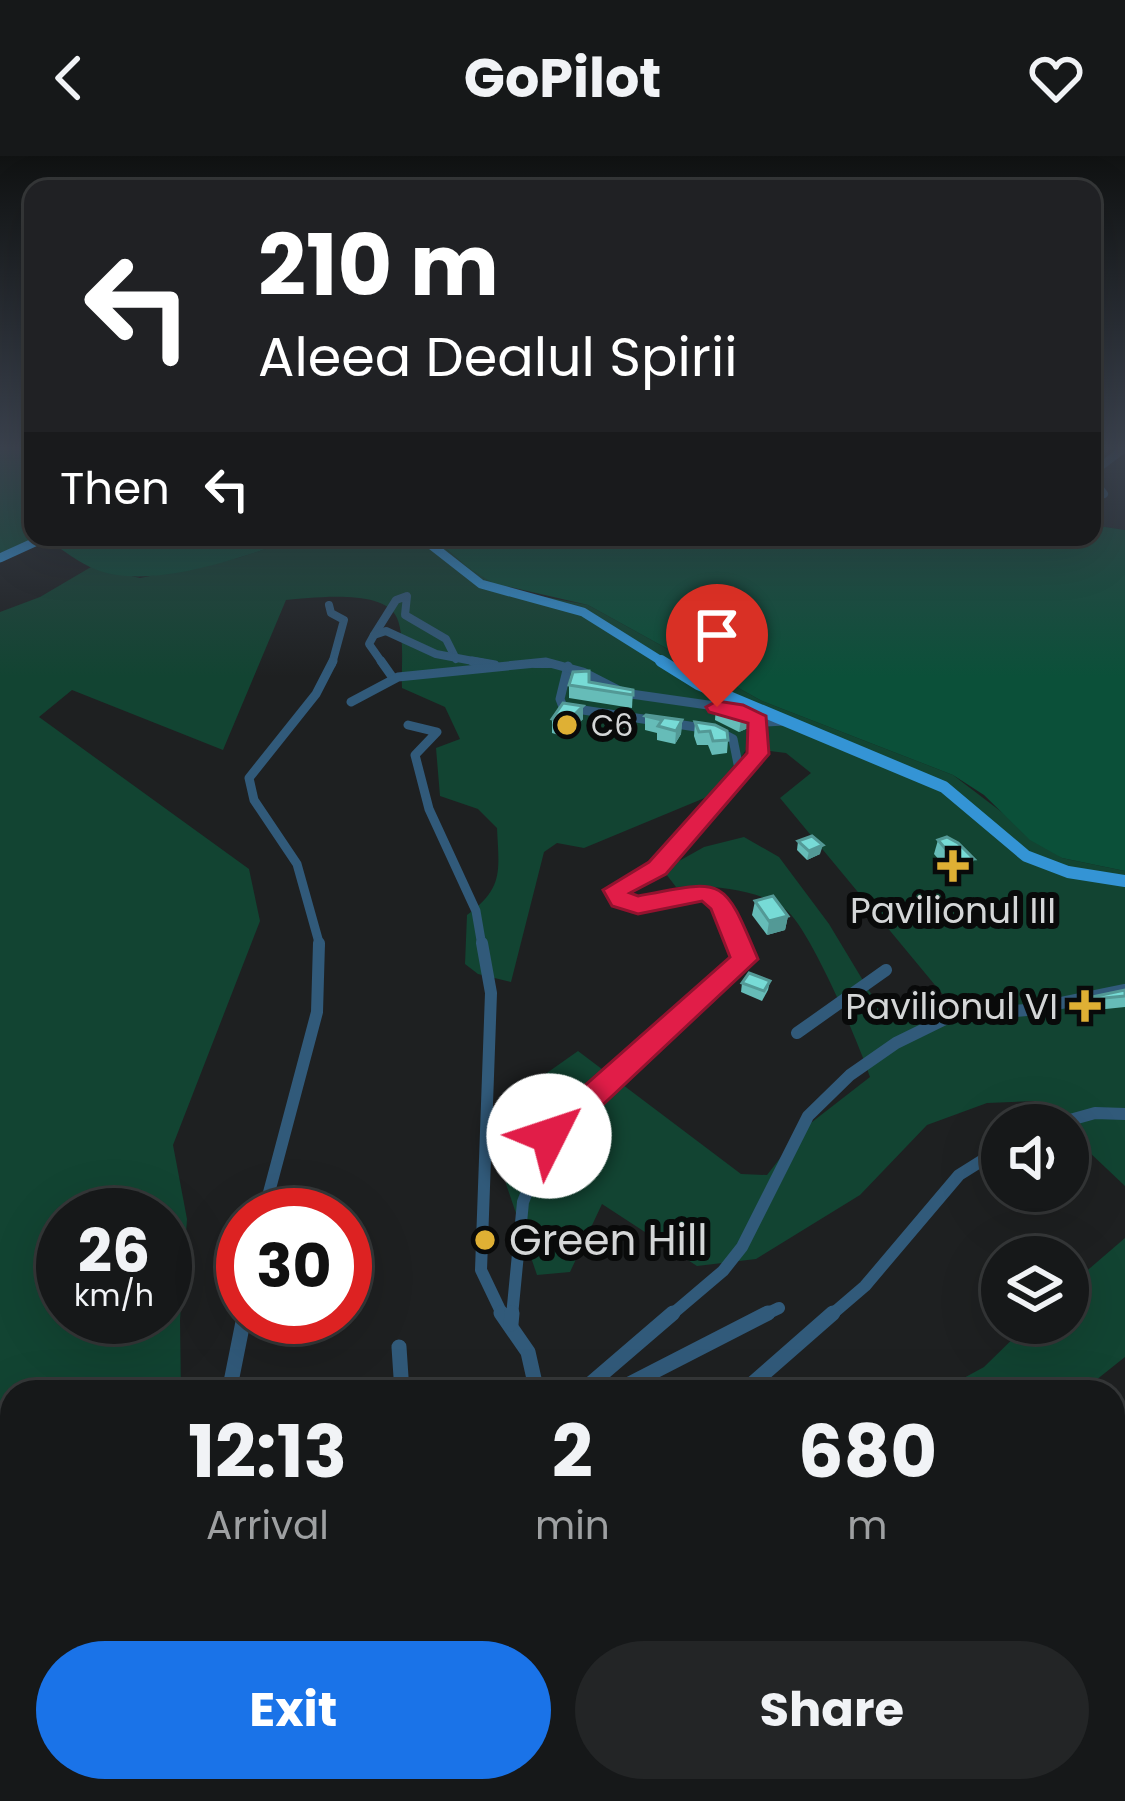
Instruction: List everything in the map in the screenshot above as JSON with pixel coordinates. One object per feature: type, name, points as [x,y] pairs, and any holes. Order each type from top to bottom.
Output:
[{"type":"main road","points":[[432,546],[481,584],[583,612],[679,674],[764,717],[786,720],[944,787],[1026,856],[1068,872],[1125,881]]},
{"type":"street","points":[[393,678],[369,644],[396,601],[407,596],[405,615],[446,639],[456,659]]},
{"type":"street","points":[[270,1188],[321,976],[320,952],[300,870],[248,788],[253,770],[320,688],[333,664],[334,634],[344,620],[331,613],[329,605]]},
{"type":"street","points":[[374,635],[386,631],[480,665],[568,666],[624,694],[764,717],[758,754],[748,769],[657,868],[615,890],[621,900],[638,905],[711,894],[722,904],[744,959],[549,1136],[536,1154],[524,1199],[511,1324]]},
{"type":"street","points":[[351,702],[393,678],[533,664]]},
{"type":"street","points":[[568,666],[560,699],[563,707],[716,730],[730,736],[738,764],[748,769]]},
{"type":"street","points":[[409,725],[437,732],[418,750],[417,763],[428,809],[476,911],[490,984],[481,1270],[491,1304],[531,1349],[535,1380]]},
{"type":"street","points":[[796,1033],[886,970]]},
{"type":"street","points":[[595,1380],[723,1271],[742,1247],[808,1116],[850,1075],[896,1042],[951,1016],[1028,1010],[1125,990]]},
{"type":"street","points":[[1089,1114],[1125,1114]]},
{"type":"street","points":[[757,1380],[865,1286],[959,1175],[981,1161]]},
{"type":"street","points":[[638,1380],[779,1308]]},
{"type":"street","points":[[232,1380],[239,1344]]},
{"type":"street","points":[[398,1347],[401,1380]]},
{"type":"shaded area","points":[[1101,524],[1125,524],[1125,530],[1101,526]]},
{"type":"green space","points":[[0,524],[24,524],[24,544],[0,553]]},
{"type":"green space","points":[[1101,526],[1125,530],[1125,871],[1062,858],[1030,840],[984,795],[953,775],[762,701],[588,605],[493,583],[443,546],[1101,546]]},
{"type":"green space","points":[[55,546],[275,546],[167,574],[113,574],[90,567]]},
{"type":"green space","points":[[274,546],[443,546],[467,567],[519,592],[588,605],[762,701],[953,775],[1062,858],[1125,871],[1125,1186],[1089,1152],[1089,1104],[987,1103],[927,1125],[860,1195],[756,1259],[697,1266],[602,1204],[570,1272],[537,1275],[506,1184],[527,1087],[578,1051],[741,1174],[767,1175],[803,1129],[870,1077],[820,961],[785,909],[761,896],[732,889],[676,887],[663,870],[704,847],[744,837],[779,857],[829,924],[888,1022],[920,1019],[949,1002],[780,798],[811,773],[786,753],[747,748],[719,792],[584,848],[557,843],[544,852],[511,982],[478,974],[465,964],[467,915],[488,896],[497,878],[497,828],[478,809],[440,796],[436,748],[460,739],[445,707],[402,688],[401,634],[390,609],[347,597],[286,600],[223,750],[72,690],[39,717],[249,869],[260,921],[173,1145],[181,1188],[36,1188],[36,1344],[180,1344],[181,1380],[0,1380],[0,612],[40,597],[91,567],[140,578]]},
{"type":"green space","points":[[1125,1238],[1125,1357],[1096,1380],[960,1380],[984,1367],[1008,1344],[1089,1344],[1089,1269]]},
{"type":"building","points":[[589,671],[589,682],[633,690],[633,695],[569,685],[573,672]]},
{"type":"building","points":[[563,703],[583,706],[565,724],[552,719]]},
{"type":"building","points":[[733,704],[749,715],[741,719],[716,706]]},
{"type":"building","points":[[646,715],[682,720],[676,731],[658,726],[662,720]]},
{"type":"building","points":[[695,722],[727,731],[728,740],[713,741],[710,731],[699,732]]},
{"type":"building","points":[[812,836],[823,845],[809,851],[798,841]]},
{"type":"building","points":[[947,837],[974,859],[955,860],[938,840]]},
{"type":"building","points":[[773,896],[788,916],[769,921],[755,901]]},
{"type":"building","points":[[749,973],[770,981],[764,991],[742,983]]},
{"type":"building","points":[[1125,990],[1125,996],[1073,1001]]},
{"type":"place","name":"C6","points":[[567,725]]},
{"type":"place","name":"Pavilionul III","points":[[953,866]]},
{"type":"place","name":"Pavilionul VI","points":[[1085,1006]]},
{"type":"place","name":"Green Hill","points":[[485,1240]]},
{"type":"route","points":[[549,1136],[740,968],[744,959],[722,904],[711,894],[692,893],[638,905],[621,900],[615,890],[657,868],[697,829],[758,754],[759,720],[736,709],[717,707]]}]
